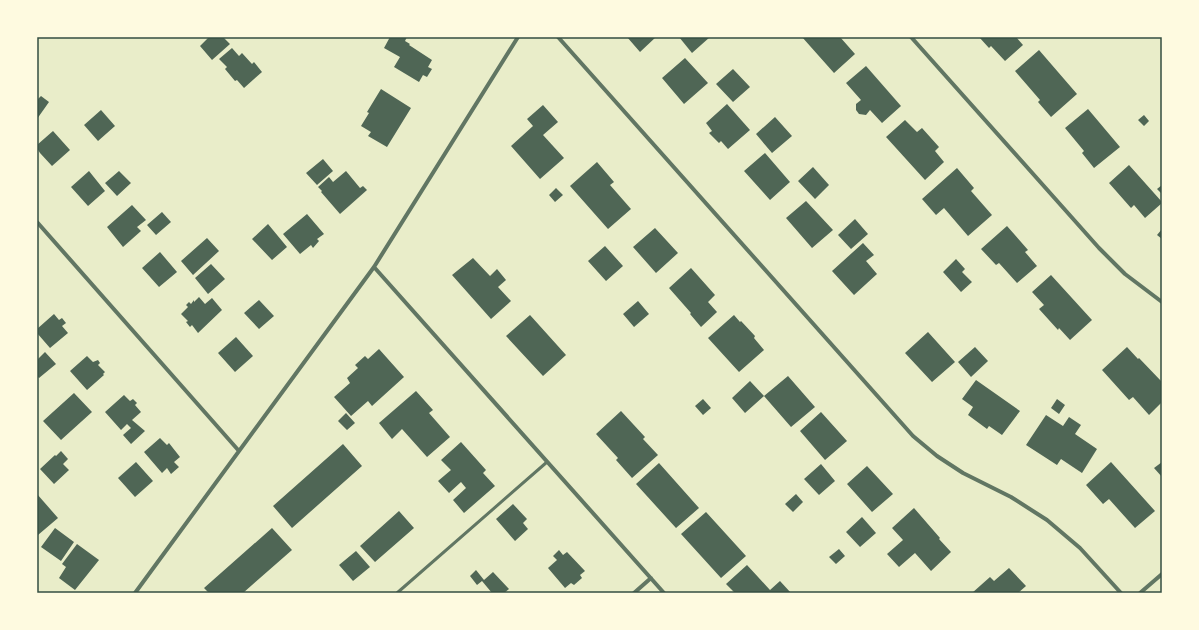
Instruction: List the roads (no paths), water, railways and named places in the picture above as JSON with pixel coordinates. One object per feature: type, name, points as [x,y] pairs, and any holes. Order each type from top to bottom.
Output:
[{"type":"street","points":[[135,593],[374,267],[518,37]]},
{"type":"street","points":[[558,37],[913,436],[937,456],[963,473],[1011,497],[1048,520],[1080,548],[1121,593]]},
{"type":"street","points":[[911,37],[1099,248],[1125,274],[1162,302]]},
{"type":"street","points":[[37,222],[239,450]]},
{"type":"street","points":[[374,267],[664,593]]},
{"type":"street","points":[[1140,593],[1162,574]]},
{"type":"street","points":[[634,593],[651,578]]},
{"type":"lane","points":[[397,593],[547,462]]}]
